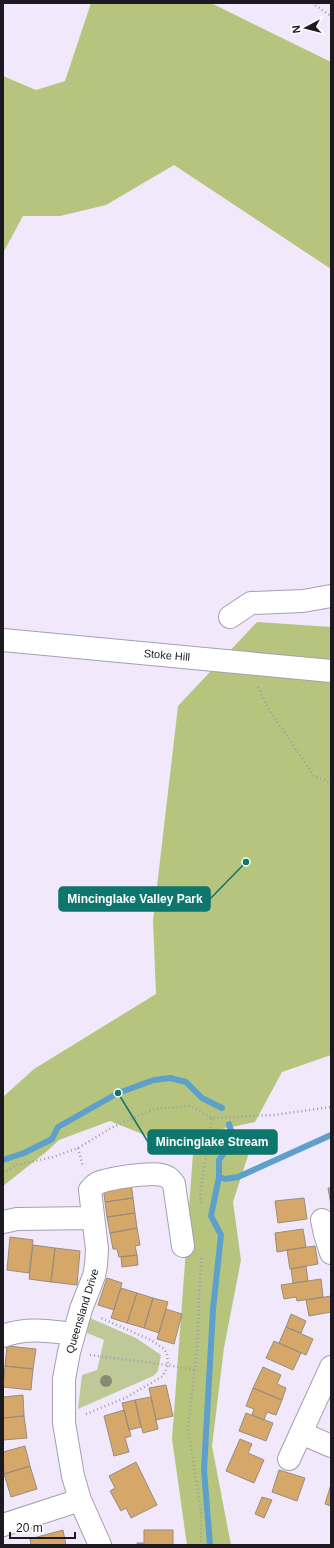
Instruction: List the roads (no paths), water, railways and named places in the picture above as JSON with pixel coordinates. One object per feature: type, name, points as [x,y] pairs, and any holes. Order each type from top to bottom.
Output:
[{"type":"street","points":[[230,618],[251,603],[303,601],[331,596]]},
{"type":"street","name":"Stoke Hill","points":[[3,640],[331,671]]},
{"type":"street","name":"Queensland Drive","points":[[100,1545],[80,1500],[73,1476],[64,1424],[64,1379],[72,1343],[94,1276],[96,1265],[97,1249],[92,1218],[90,1190],[95,1184],[107,1180],[148,1174],[162,1175],[170,1178],[174,1184],[183,1246]]},
{"type":"street","points":[[3,1222],[17,1219],[92,1218]]},
{"type":"street","points":[[3,1336],[30,1330],[72,1343]]},
{"type":"street","points":[[289,1459],[331,1367]]},
{"type":"street","points":[[301,1433],[331,1446]]},
{"type":"street","points":[[3,1525],[80,1500]]},
{"type":"waterway","points":[[3,1160],[24,1153],[52,1139],[58,1127],[118,1093],[154,1080],[170,1078],[186,1082],[202,1098],[222,1108]]},
{"type":"waterway","points":[[229,1124],[234,1140],[219,1160],[219,1177],[225,1179],[238,1177],[331,1135]]},
{"type":"waterway","points":[[210,1545],[204,1470],[213,1309],[221,1235],[211,1216],[219,1177]]},
{"type":"place","name":"Mincinglake Valley Park","points":[[246,862]]},
{"type":"place","name":"Mincinglake Stream","points":[[118,1093]]}]
